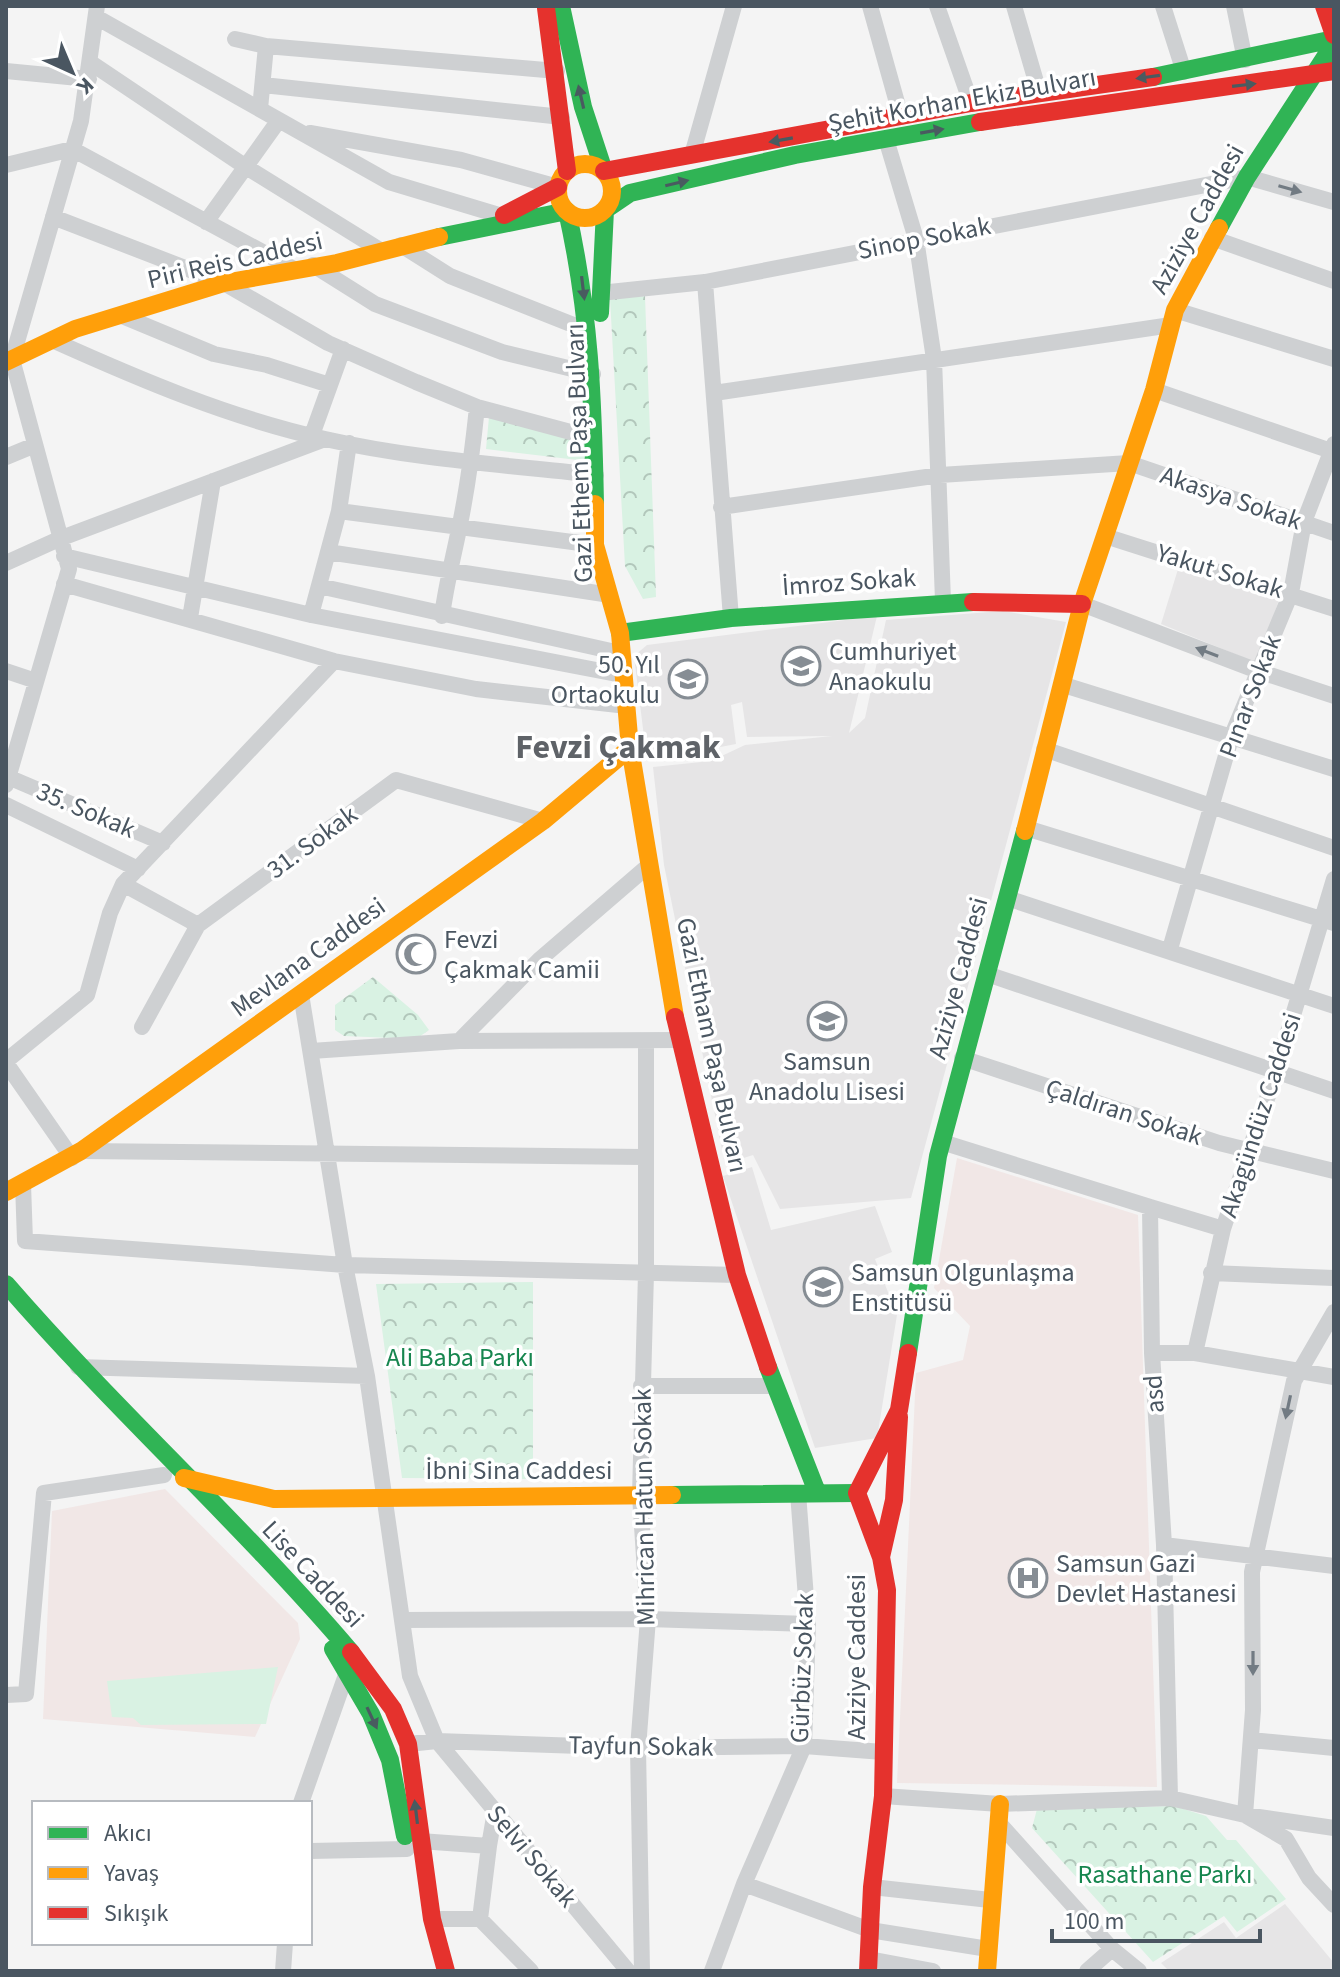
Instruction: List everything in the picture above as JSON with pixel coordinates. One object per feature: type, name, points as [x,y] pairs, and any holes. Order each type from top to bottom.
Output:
[{"type":"main road","points":[[546,6],[562,117],[561,204],[567,211],[582,218],[605,210],[612,194],[583,107],[561,6]]},
{"type":"main road","points":[[1324,6],[1334,44]]},
{"type":"main road","name":"Şehit Korhan Ekiz Bulvarı","points":[[604,171],[971,103],[1184,72],[1334,44]]},
{"type":"main road","name":"Aziziye Caddesi","points":[[869,1965],[872,1887],[883,1796],[887,1590],[881,1557],[857,1493],[899,1410],[942,1142],[962,1058],[1026,828],[1044,749],[1064,685],[1082,604],[1154,390],[1173,317],[1212,238],[1247,177],[1326,72],[1334,44]]},
{"type":"main road","name":"Şehit Korhan Ekiz Bulvarı","points":[[605,210],[630,193],[795,155],[1060,108],[1326,72]]},
{"type":"main road","points":[[562,179],[590,164],[604,171]]},
{"type":"main road","name":"Piri Reis Caddesi","points":[[483,228],[562,179]]},
{"type":"main road","name":"Gazi Ethem Paşa Bulvarı","points":[[605,210],[600,293],[602,414],[613,556],[610,595]]},
{"type":"main road","name":"Piri Reis Caddesi","points":[[9,361],[52,340],[120,315],[224,283],[292,268],[337,263],[401,245],[567,211]]},
{"type":"main road","name":"Gazi Ethem Paşa Bulvarı","points":[[567,211],[583,283],[593,374],[595,545],[610,595]]},
{"type":"main road","name":"Gazi Etham Paşa Bulvarı","points":[[610,595],[620,633],[630,748],[679,1040],[737,1275],[808,1492]]},
{"type":"main road","name":"İmroz Sokak","points":[[620,633],[731,618],[943,601],[1082,604]]},
{"type":"main road","name":"Mevlana Caddesi","points":[[6,1192],[77,1154],[543,821],[630,748]]},
{"type":"main road","points":[[6,1209],[23,1184]]},
{"type":"main road","name":"Lise Caddesi","points":[[6,1284],[78,1367],[311,1606],[393,1709],[408,1744],[414,1845],[431,1971]]},
{"type":"main road","name":"Lise Caddesi","points":[[6,1305],[164,1475],[299,1608],[330,1644],[371,1714],[390,1760],[446,1971]]},
{"type":"main road","points":[[881,1557],[894,1500],[899,1410]]},
{"type":"main road","name":"İbni Sina Caddesi","points":[[184,1478],[274,1499],[857,1493]]},
{"type":"main road","points":[[987,1971],[999,1813]]},
{"type":"street","points":[[692,155],[734,6]]},
{"type":"street","points":[[870,6],[901,117]]},
{"type":"street","points":[[937,6],[971,103]]},
{"type":"street","points":[[1014,6],[1039,92]]},
{"type":"street","points":[[1163,6],[1184,72]]},
{"type":"street","points":[[1234,6],[1245,60]]},
{"type":"street","points":[[7,781],[69,569],[9,361],[72,149],[90,71],[96,11],[389,182],[502,216]]},
{"type":"street","points":[[235,39],[266,46],[557,71]]},
{"type":"street","points":[[260,109],[266,46]]},
{"type":"street","points":[[6,71],[90,71],[380,250]]},
{"type":"street","points":[[263,85],[562,117]]},
{"type":"street","points":[[206,222],[279,120]]},
{"type":"street","points":[[298,130],[562,179]]},
{"type":"street","points":[[886,139],[916,239],[934,359],[943,601]]},
{"type":"street","points":[[6,165],[72,149],[292,268]]},
{"type":"street","points":[[1247,177],[1334,202]]},
{"type":"street","name":"Sinop Sokak","points":[[600,293],[705,282],[1247,177]]},
{"type":"street","points":[[53,217],[224,283],[343,349],[477,407],[593,438]]},
{"type":"street","points":[[1212,238],[1334,281]]},
{"type":"street","points":[[401,245],[450,276],[586,330]]},
{"type":"street","points":[[313,265],[375,304],[502,352],[593,374]]},
{"type":"street","points":[[705,282],[731,618]]},
{"type":"street","points":[[120,315],[214,354],[267,365],[330,385]]},
{"type":"street","points":[[714,393],[1173,317],[1334,359]]},
{"type":"street","points":[[52,340],[175,395],[318,437],[471,461],[596,475]]},
{"type":"street","points":[[318,437],[330,385],[343,349]]},
{"type":"street","points":[[1154,390],[1333,449]]},
{"type":"street","points":[[442,616],[447,571],[460,528],[477,407]]},
{"type":"street","points":[[6,563],[59,539],[213,481],[318,437]]},
{"type":"street","points":[[311,615],[339,511],[349,443]]},
{"type":"street","points":[[6,457],[35,445]]},
{"type":"street","name":"Pınar Sokak","points":[[1170,949],[1232,735],[1291,593],[1304,522],[1333,449]]},
{"type":"street","points":[[721,507],[940,475],[1129,463]]},
{"type":"street","name":"Akasya Sokak","points":[[1129,463],[1334,533]]},
{"type":"street","points":[[190,618],[213,481]]},
{"type":"street","points":[[339,511],[595,545]]},
{"type":"street","name":"Yakut Sokak","points":[[1105,536],[1334,609]]},
{"type":"street","points":[[328,552],[610,595]]},
{"type":"street","points":[[64,556],[311,615],[622,675]]},
{"type":"street","points":[[64,584],[334,661],[476,689],[627,706]]},
{"type":"street","points":[[319,586],[442,616],[620,653]]},
{"type":"street","points":[[1082,604],[1258,671],[1334,696]]},
{"type":"street","points":[[334,661],[123,884],[110,913],[87,995],[6,1062],[77,1154],[643,1157]]},
{"type":"street","points":[[6,671],[36,681]]},
{"type":"street","points":[[1064,685],[1334,769]]},
{"type":"street","points":[[1044,749],[1334,848]]},
{"type":"street","name":"31. Sokak","points":[[142,1027],[198,925],[396,780],[543,821]]},
{"type":"street","name":"35. Sokak","points":[[7,781],[163,843]]},
{"type":"street","points":[[6,805],[138,869]]},
{"type":"street","points":[[1026,828],[1327,921]]},
{"type":"street","points":[[459,1041],[539,960],[648,866]]},
{"type":"street","name":"Akagündüz Caddesi","points":[[1195,1353],[1223,1229],[1251,1151],[1298,994],[1327,921],[1334,879]]},
{"type":"street","points":[[123,884],[198,925]]},
{"type":"street","points":[[1007,898],[1170,949],[1334,1006]]},
{"type":"street","points":[[987,974],[1334,1091]]},
{"type":"street","points":[[301,994],[345,1265],[367,1376],[410,1676],[437,1741]]},
{"type":"street","points":[[311,1051],[459,1041],[646,1043],[679,1040]]},
{"type":"street","name":"Mihrican Hatun Sokak","points":[[642,1971],[638,1748],[648,1619],[640,1495],[646,1273],[643,1157],[646,1043]]},
{"type":"street","name":"Çaldıran Sokak","points":[[962,1058],[1251,1151],[1334,1171]]},
{"type":"street","points":[[942,1142],[1223,1229]]},
{"type":"street","points":[[23,1184],[25,1241],[345,1265],[737,1275]]},
{"type":"street","name":"asd","points":[[1150,1207],[1152,1353],[1164,1545],[1170,1798]]},
{"type":"street","points":[[1211,1273],[1334,1278]]},
{"type":"street","points":[[1245,1815],[1251,1740],[1252,1572],[1298,1369],[1334,1312]]},
{"type":"street","points":[[1152,1353],[1195,1353],[1334,1377]]},
{"type":"street","points":[[78,1367],[367,1376]]},
{"type":"street","points":[[641,1386],[774,1386]]},
{"type":"street","points":[[6,1695],[26,1694],[44,1493],[164,1475]]},
{"type":"street","name":"Gürbüz Sokak","points":[[712,1971],[744,1884],[804,1746],[808,1492]]},
{"type":"street","points":[[1164,1545],[1334,1566]]},
{"type":"street","points":[[402,1620],[648,1619],[808,1624]]},
{"type":"street","points":[[302,1801],[347,1672]]},
{"type":"street","points":[[393,1709],[424,1707]]},
{"type":"street","points":[[1251,1740],[1334,1748]]},
{"type":"street","name":"Tayfun Sokak","points":[[408,1744],[437,1741],[638,1748],[804,1746],[883,1752]]},
{"type":"street","name":"Selvi Sokak","points":[[437,1741],[628,1971]]},
{"type":"street","points":[[883,1796],[999,1813],[1170,1798],[1245,1815],[1334,1828]]},
{"type":"street","points":[[480,1919],[495,1811]]},
{"type":"street","points":[[999,1813],[1112,1949],[1139,1971]]},
{"type":"street","points":[[1245,1815],[1286,1839],[1309,1878],[1334,1905]]},
{"type":"street","points":[[312,1851],[414,1845],[489,1846]]},
{"type":"street","points":[[744,1884],[870,1930],[988,1949]]},
{"type":"street","points":[[872,1887],[990,1900]]},
{"type":"street","points":[[432,1919],[480,1919],[531,1971]]},
{"type":"street","points":[[283,1971],[285,1945]]},
{"type":"street","points":[[1087,1971],[1112,1949]]},
{"type":"street","points":[[869,1965],[933,1971]]},
{"type":"shaded area","points":[[1179,566],[1279,600],[1257,663],[1161,624]]},
{"type":"shaded area","name":"Samsun Anadolu Lisesi","points":[[1003,611],[1066,622],[911,1198],[780,1209],[753,1155],[725,1164],[664,865],[653,767],[711,761],[745,745],[832,736],[747,737],[742,702],[731,705],[736,744],[647,761],[634,656],[647,645],[877,616],[849,733],[865,718],[886,620]]},
{"type":"shaded area","name":"Samsun Gazi Devlet Hastanesi","points":[[957,1158],[1138,1215],[1157,1787],[897,1783],[916,1373],[963,1360],[970,1326],[934,1288]]},
{"type":"shaded area","name":"Samsun Olgunlaşma Enstitüsü","points":[[752,1167],[771,1230],[875,1206],[892,1252],[875,1259],[897,1315],[877,1438],[815,1448],[723,1176]]},
{"type":"shaded area","points":[[165,1489],[298,1623],[300,1639],[255,1737],[43,1719],[52,1511]]},
{"type":"shaded area","points":[[1285,1904],[1334,1963],[1334,1971],[1169,1971],[1161,1963],[1224,1922],[1236,1938]]},
{"type":"green space","points":[[645,296],[656,597],[643,599],[625,566],[610,299]]},
{"type":"green space","points":[[489,417],[585,442],[586,461],[486,449]]},
{"type":"green space","points":[[373,977],[418,1015],[429,1030],[416,1039],[344,1036],[335,1030],[335,1005]]},
{"type":"green space","name":"Ali Baba Parkı","points":[[533,1282],[533,1479],[402,1478],[376,1284]]},
{"type":"green space","points":[[278,1667],[266,1724],[141,1725],[133,1718],[112,1717],[107,1681]]},
{"type":"green space","name":"Rasathane Parkı","points":[[1174,1806],[1206,1816],[1227,1840],[1236,1840],[1286,1899],[1237,1932],[1224,1916],[1153,1962],[1032,1828],[1037,1809]]},
{"type":"traffic: fast","points":[[561,6],[583,107],[604,171]]},
{"type":"traffic: fast","points":[[1153,77],[1334,39]]},
{"type":"traffic: fast","points":[[1219,228],[1247,177],[1333,45]]},
{"type":"traffic: fast","points":[[605,210],[630,193],[795,155],[980,122]]},
{"type":"traffic: fast","points":[[600,313],[605,210]]},
{"type":"traffic: fast","points":[[439,237],[567,211],[581,285],[589,357],[595,504]]},
{"type":"traffic: fast","points":[[620,633],[731,618],[973,602]]},
{"type":"traffic: fast","points":[[908,1353],[938,1156],[1025,831]]},
{"type":"traffic: fast","points":[[6,1284],[91,1377],[267,1558],[351,1652]]},
{"type":"traffic: fast","points":[[768,1367],[817,1492]]},
{"type":"traffic: fast","points":[[672,1495],[857,1493]]},
{"type":"traffic: fast","points":[[333,1649],[371,1714],[390,1760],[405,1836]]},
{"type":"traffic: slow","points":[[585,164],[604,172],[612,191],[604,210],[585,218],[566,210],[558,191],[566,172],[585,164]]},
{"type":"traffic: slow","points":[[1025,831],[1082,604],[1154,390],[1175,310],[1219,228]]},
{"type":"traffic: slow","points":[[6,362],[75,329],[224,283],[337,263],[439,237]]},
{"type":"traffic: slow","points":[[595,504],[595,545],[620,633],[630,748],[675,1017]]},
{"type":"traffic: slow","points":[[6,1192],[81,1151],[543,821],[630,748]]},
{"type":"traffic: slow","points":[[184,1478],[274,1499],[672,1495]]},
{"type":"traffic: slow","points":[[987,1971],[1000,1804]]},
{"type":"traffic: jam","points":[[1324,6],[1334,35]]},
{"type":"traffic: jam","points":[[546,8],[567,171]]},
{"type":"traffic: jam","points":[[980,122],[1334,71]]},
{"type":"traffic: jam","points":[[604,171],[971,103],[1153,77]]},
{"type":"traffic: jam","points":[[504,215],[558,187]]},
{"type":"traffic: jam","points":[[973,602],[1082,604]]},
{"type":"traffic: jam","points":[[675,1017],[737,1275],[768,1367]]},
{"type":"traffic: jam","points":[[868,1971],[872,1887],[883,1796],[887,1590],[881,1557],[857,1493],[899,1410],[908,1353]]},
{"type":"traffic: jam","points":[[881,1557],[894,1500],[899,1417]]},
{"type":"traffic: jam","points":[[351,1652],[393,1709],[408,1744],[432,1919],[446,1971]]},
{"type":"place","name":"Cumhuriyet Anaokulu","points":[[801,666]]},
{"type":"place","name":"50. Yıl Ortaokulu","points":[[688,679]]},
{"type":"place","name":"Fevzi Çakmak Camii","points":[[416,954]]},
{"type":"place","name":"Samsun Anadolu Lisesi","points":[[827,1021]]},
{"type":"place","name":"Samsun Olgunlaşma Enstitüsü","points":[[823,1287]]},
{"type":"place","name":"Samsun Gazi Devlet Hastanesi","points":[[1028,1578]]},
{"type":"district","name":"Fevzi Çakmak","points":[[618,747]]}]
